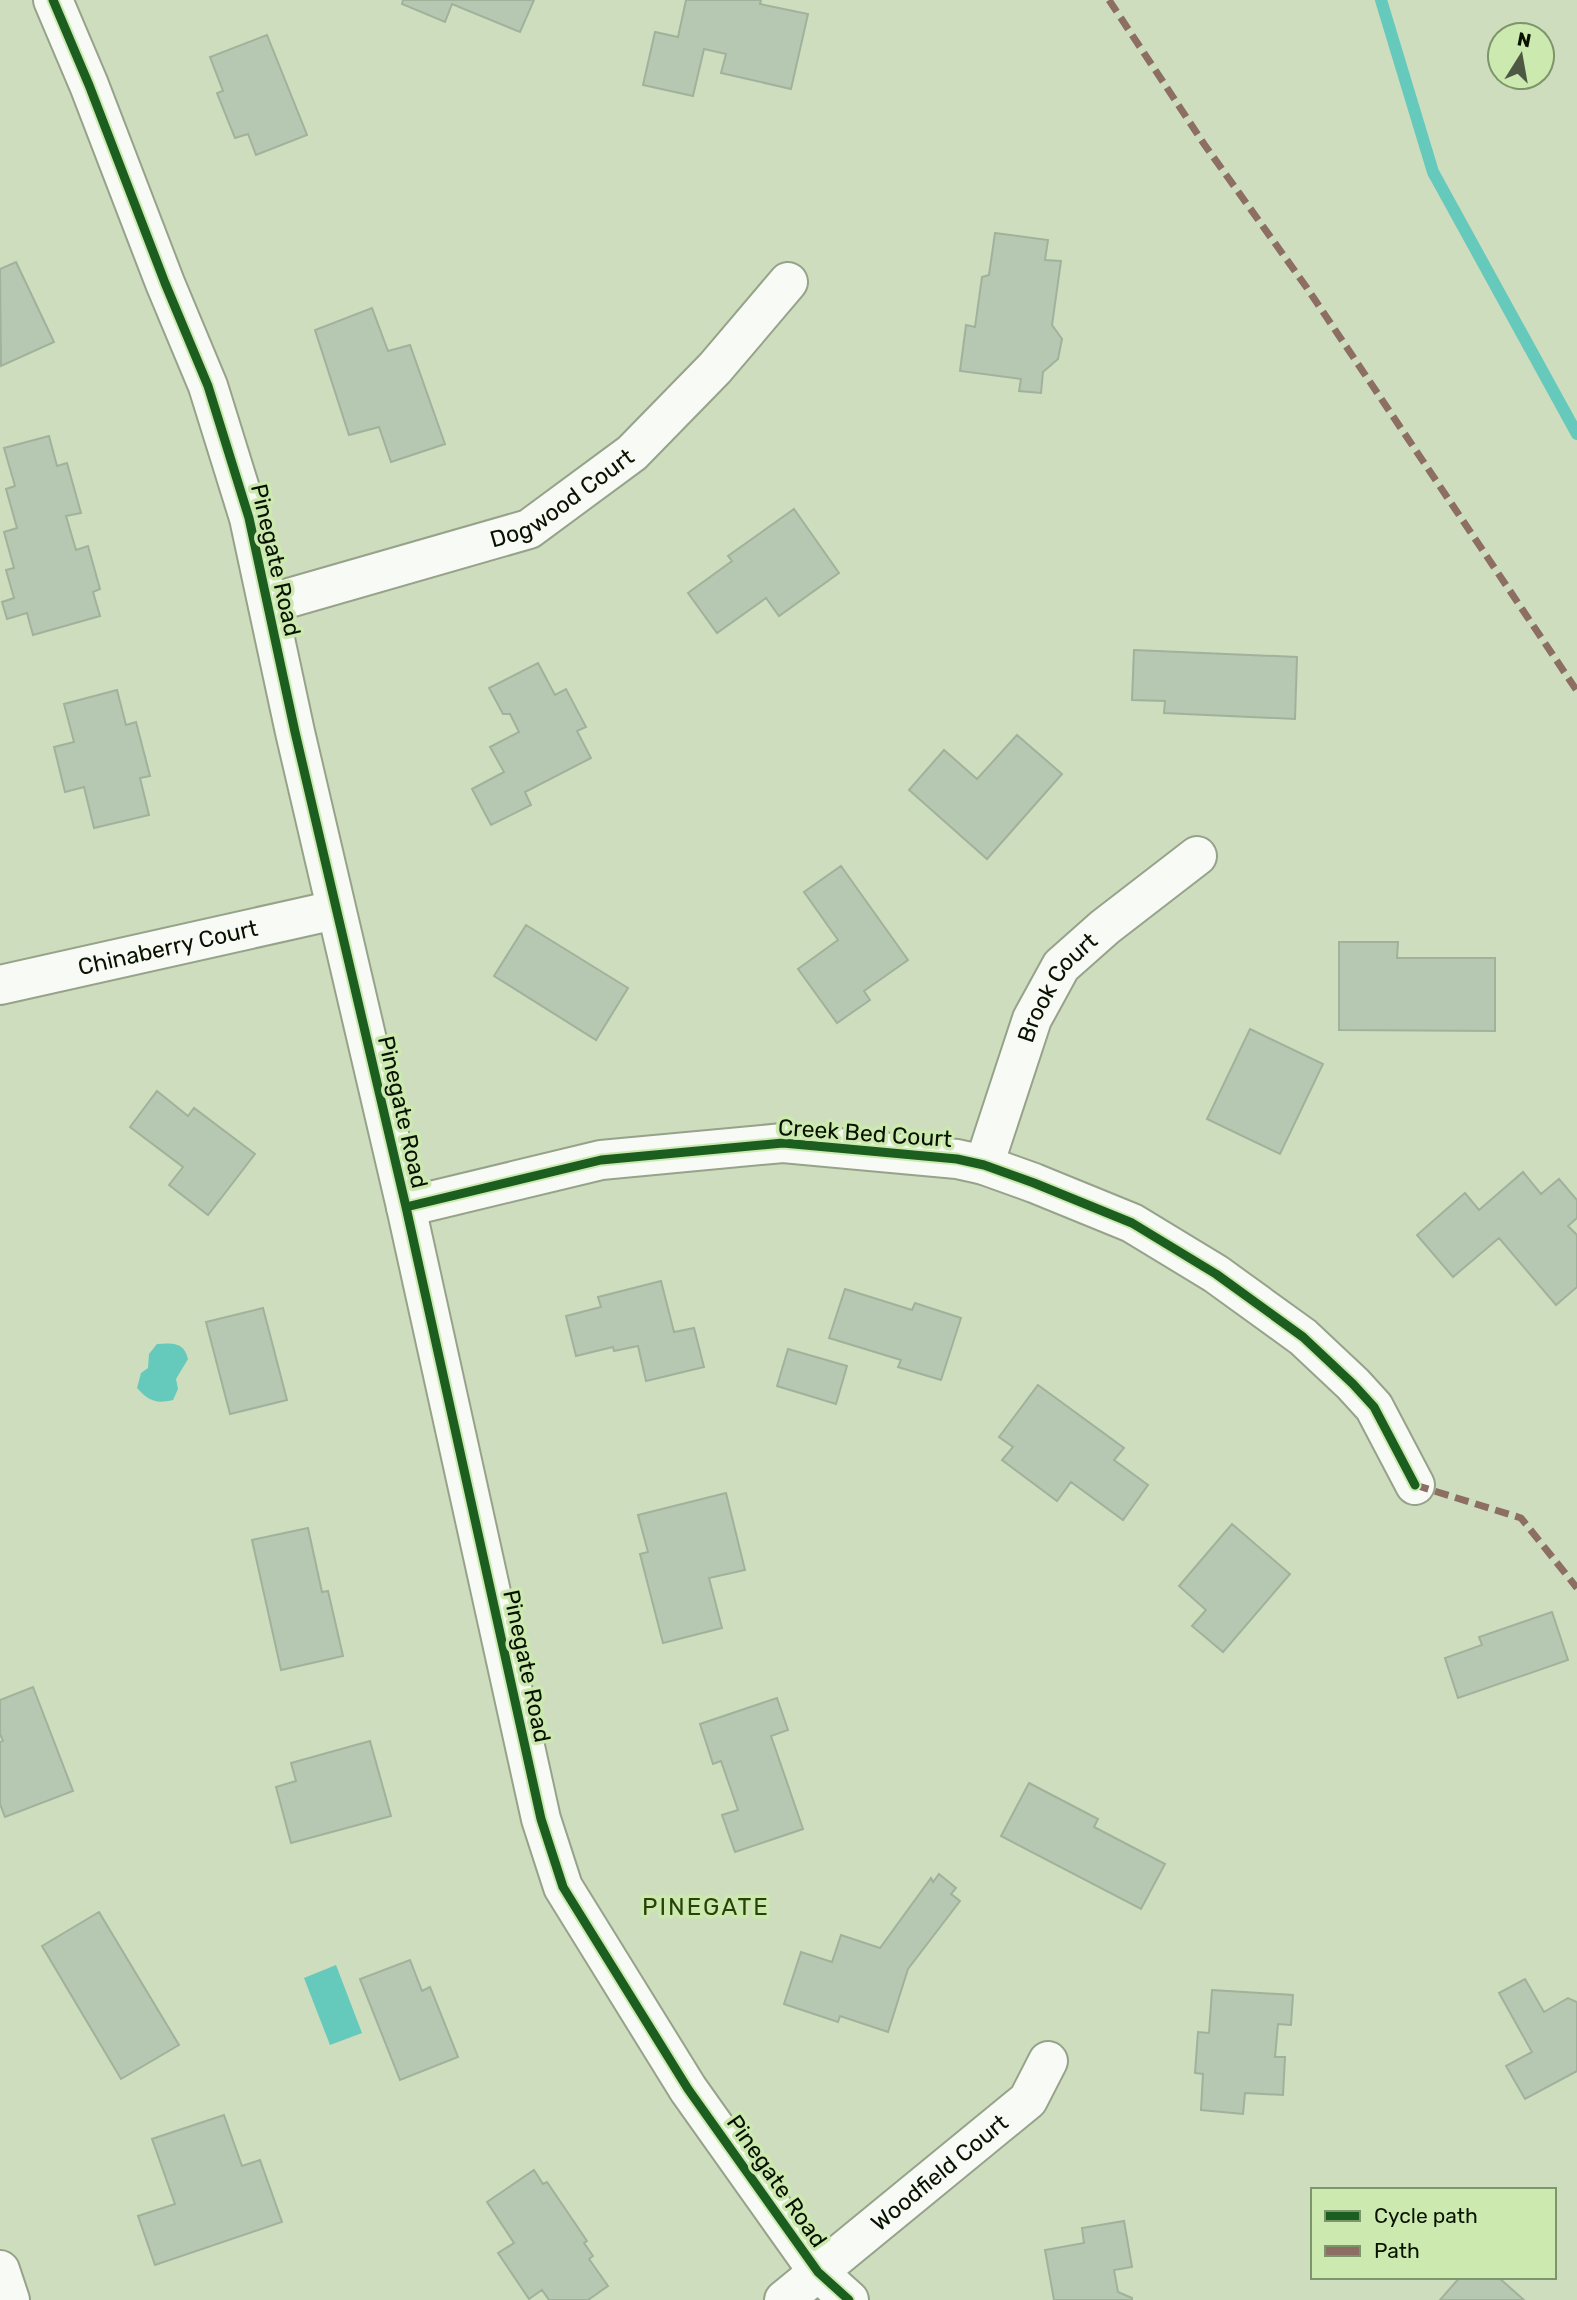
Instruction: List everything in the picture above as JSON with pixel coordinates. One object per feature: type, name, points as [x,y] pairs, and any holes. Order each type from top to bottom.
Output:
[{"type":"street","name":"Pinegate Road","points":[[53,0],[89,85],[164,283],[208,386],[250,518],[335,910],[406,1207],[541,1819],[563,1887],[688,2088],[818,2272],[849,2300]]},
{"type":"street","name":"Dogwood Court","points":[[268,604],[529,529],[632,453],[715,368],[788,282]]},
{"type":"street","name":"Brook Court","points":[[984,1165],[1032,1019],[1061,966],[1105,927],[1197,856]]},
{"type":"street","name":"Chinaberry Court","points":[[0,985],[335,910]]},
{"type":"street","name":"Creek Bed Court","points":[[406,1207],[601,1160],[783,1143],[957,1159],[984,1165],[1132,1223],[1216,1274],[1303,1337],[1374,1407],[1415,1485]]},
{"type":"street","name":"Woodfield Court","points":[[784,2300],[1028,2100],[1048,2061]]},
{"type":"street","points":[[0,2270],[10,2300]]},
{"type":"water","points":[[157,1344],[180,1347],[184,1349],[188,1359],[176,1379],[178,1389],[173,1400],[153,1400],[137,1388],[141,1373],[148,1368],[149,1354]]},
{"type":"water","points":[[336,1965],[362,2033],[330,2045],[304,1978]]},
{"type":"building","points":[[403,0],[534,0],[520,32],[452,4],[445,22],[402,4]]},
{"type":"building","points":[[686,0],[761,0],[760,4],[808,14],[791,89],[721,73],[726,54],[704,49],[693,96],[643,85],[655,32],[678,37]]},
{"type":"building","points":[[267,35],[307,135],[256,155],[248,134],[235,138],[217,93],[223,91],[210,57]]},
{"type":"building","points":[[995,233],[1048,240],[1045,260],[1061,261],[1052,325],[1062,339],[1058,359],[1043,372],[1041,393],[1019,391],[1021,379],[960,371],[966,325],[975,327],[982,277],[989,275]]},
{"type":"building","points":[[16,262],[54,342],[1,366],[0,269]]},
{"type":"building","points":[[372,308],[388,351],[410,345],[445,444],[391,462],[379,427],[349,435],[315,330]]},
{"type":"building","points":[[49,436],[57,466],[67,463],[81,513],[66,516],[76,550],[88,546],[100,589],[93,592],[100,616],[33,635],[27,613],[7,619],[2,602],[14,598],[6,570],[14,568],[4,532],[17,528],[6,489],[15,486],[4,448]]},
{"type":"building","points":[[794,509],[839,573],[779,616],[766,598],[717,633],[688,593],[732,561],[728,556]]},
{"type":"building","points":[[1134,650],[1297,657],[1295,719],[1164,713],[1165,701],[1132,700]]},
{"type":"building","points":[[538,663],[555,695],[566,689],[586,727],[577,731],[591,758],[525,792],[531,805],[491,825],[472,789],[504,772],[490,747],[519,732],[510,714],[503,714],[489,688]]},
{"type":"building","points":[[117,690],[126,725],[136,722],[150,776],[140,778],[149,815],[94,828],[84,787],[65,792],[54,747],[74,742],[64,704]]},
{"type":"building","points":[[1017,735],[1062,774],[987,859],[909,790],[944,750],[977,779]]},
{"type":"building","points":[[841,866],[908,960],[864,991],[870,1000],[837,1023],[798,969],[838,940],[804,892]]},
{"type":"building","points":[[526,925],[628,988],[596,1040],[494,976]]},
{"type":"building","points":[[1339,942],[1398,942],[1397,958],[1495,958],[1495,1031],[1339,1030]]},
{"type":"building","points":[[1250,1029],[1323,1064],[1280,1154],[1207,1119]]},
{"type":"building","points":[[157,1091],[188,1116],[194,1108],[255,1154],[208,1215],[169,1185],[183,1167],[130,1127]]},
{"type":"building","points":[[1523,1172],[1541,1194],[1559,1179],[1577,1200],[1577,1218],[1568,1226],[1577,1235],[1577,1287],[1556,1305],[1499,1238],[1453,1277],[1417,1235],[1465,1193],[1479,1210]]},
{"type":"building","points":[[661,1281],[674,1332],[694,1328],[704,1367],[646,1381],[638,1346],[614,1351],[613,1347],[576,1356],[566,1316],[601,1307],[598,1297]]},
{"type":"building","points":[[845,1289],[912,1310],[915,1303],[961,1318],[941,1380],[898,1367],[901,1360],[829,1338]]},
{"type":"building","points":[[263,1308],[287,1400],[230,1414],[206,1322]]},
{"type":"building","points":[[788,1349],[847,1366],[836,1404],[777,1386]]},
{"type":"building","points":[[1038,1385],[1124,1448],[1114,1460],[1148,1485],[1123,1520],[1071,1482],[1057,1501],[1002,1460],[1013,1447],[999,1437]]},
{"type":"building","points":[[726,1493],[745,1570],[709,1578],[722,1628],[663,1643],[640,1554],[648,1552],[638,1515]]},
{"type":"building","points":[[1232,1524],[1290,1574],[1223,1652],[1192,1626],[1206,1610],[1179,1586]]},
{"type":"building","points":[[308,1528],[322,1592],[328,1591],[343,1656],[281,1670],[252,1540]]},
{"type":"building","points":[[1552,1612],[1568,1660],[1458,1698],[1445,1658],[1482,1645],[1479,1637]]},
{"type":"building","points":[[33,1687],[73,1791],[5,1817],[0,1804],[0,1742],[3,1741],[0,1734],[0,1700]]},
{"type":"building","points":[[777,1698],[788,1730],[771,1736],[803,1829],[735,1852],[722,1815],[738,1810],[721,1761],[713,1764],[700,1724]]},
{"type":"building","points":[[370,1741],[391,1816],[291,1843],[276,1787],[296,1781],[291,1763]]},
{"type":"building","points":[[1029,1783],[1098,1819],[1094,1827],[1165,1864],[1141,1909],[1001,1836]]},
{"type":"building","points":[[939,1874],[956,1888],[951,1894],[960,1901],[908,1969],[888,2032],[840,2016],[838,2022],[784,2004],[801,1952],[832,1962],[841,1935],[880,1948],[931,1878],[933,1882]]},
{"type":"building","points":[[99,1912],[179,2045],[121,2079],[42,1946]]},
{"type":"building","points":[[410,1960],[422,1991],[430,1987],[458,2057],[400,2080],[360,1979]]},
{"type":"building","points":[[1525,1979],[1544,2012],[1568,1998],[1577,2002],[1577,2071],[1525,2099],[1506,2066],[1532,2052],[1499,1993]]},
{"type":"building","points":[[1212,1990],[1293,1995],[1291,2025],[1278,2024],[1275,2057],[1285,2057],[1283,2095],[1245,2093],[1243,2114],[1201,2110],[1203,2074],[1195,2073],[1198,2032],[1209,2033]]},
{"type":"building","points":[[224,2115],[242,2166],[260,2160],[282,2222],[155,2265],[138,2216],[175,2204],[152,2139]]},
{"type":"building","points":[[534,2170],[543,2184],[547,2182],[587,2241],[584,2243],[593,2256],[589,2259],[608,2286],[588,2300],[549,2300],[542,2290],[529,2299],[498,2253],[514,2243],[487,2202]]},
{"type":"building","points":[[1124,2221],[1132,2267],[1114,2270],[1118,2292],[1132,2300],[1054,2300],[1045,2250],[1084,2243],[1082,2228]]},
{"type":"building","points":[[1458,2279],[1500,2279],[1524,2300],[1440,2300]]},
{"type":"waterway","points":[[1381,0],[1433,172],[1577,434]]},
{"type":"marked path","points":[[1109,0],[1204,144],[1307,288],[1577,691]]},
{"type":"marked path","points":[[1415,1485],[1521,1518],[1577,1588]]},
{"type":"cycle path","points":[[53,0],[208,386],[249,518],[295,732],[406,1207],[541,1819],[563,1887],[688,2089],[818,2272],[849,2300]]},
{"type":"cycle path","points":[[406,1207],[601,1160],[783,1143],[957,1159],[984,1165],[1132,1223],[1216,1274],[1303,1337],[1374,1407],[1415,1485]]},
{"type":"district","name":"PINEGATE","points":[[706,1907]]}]
